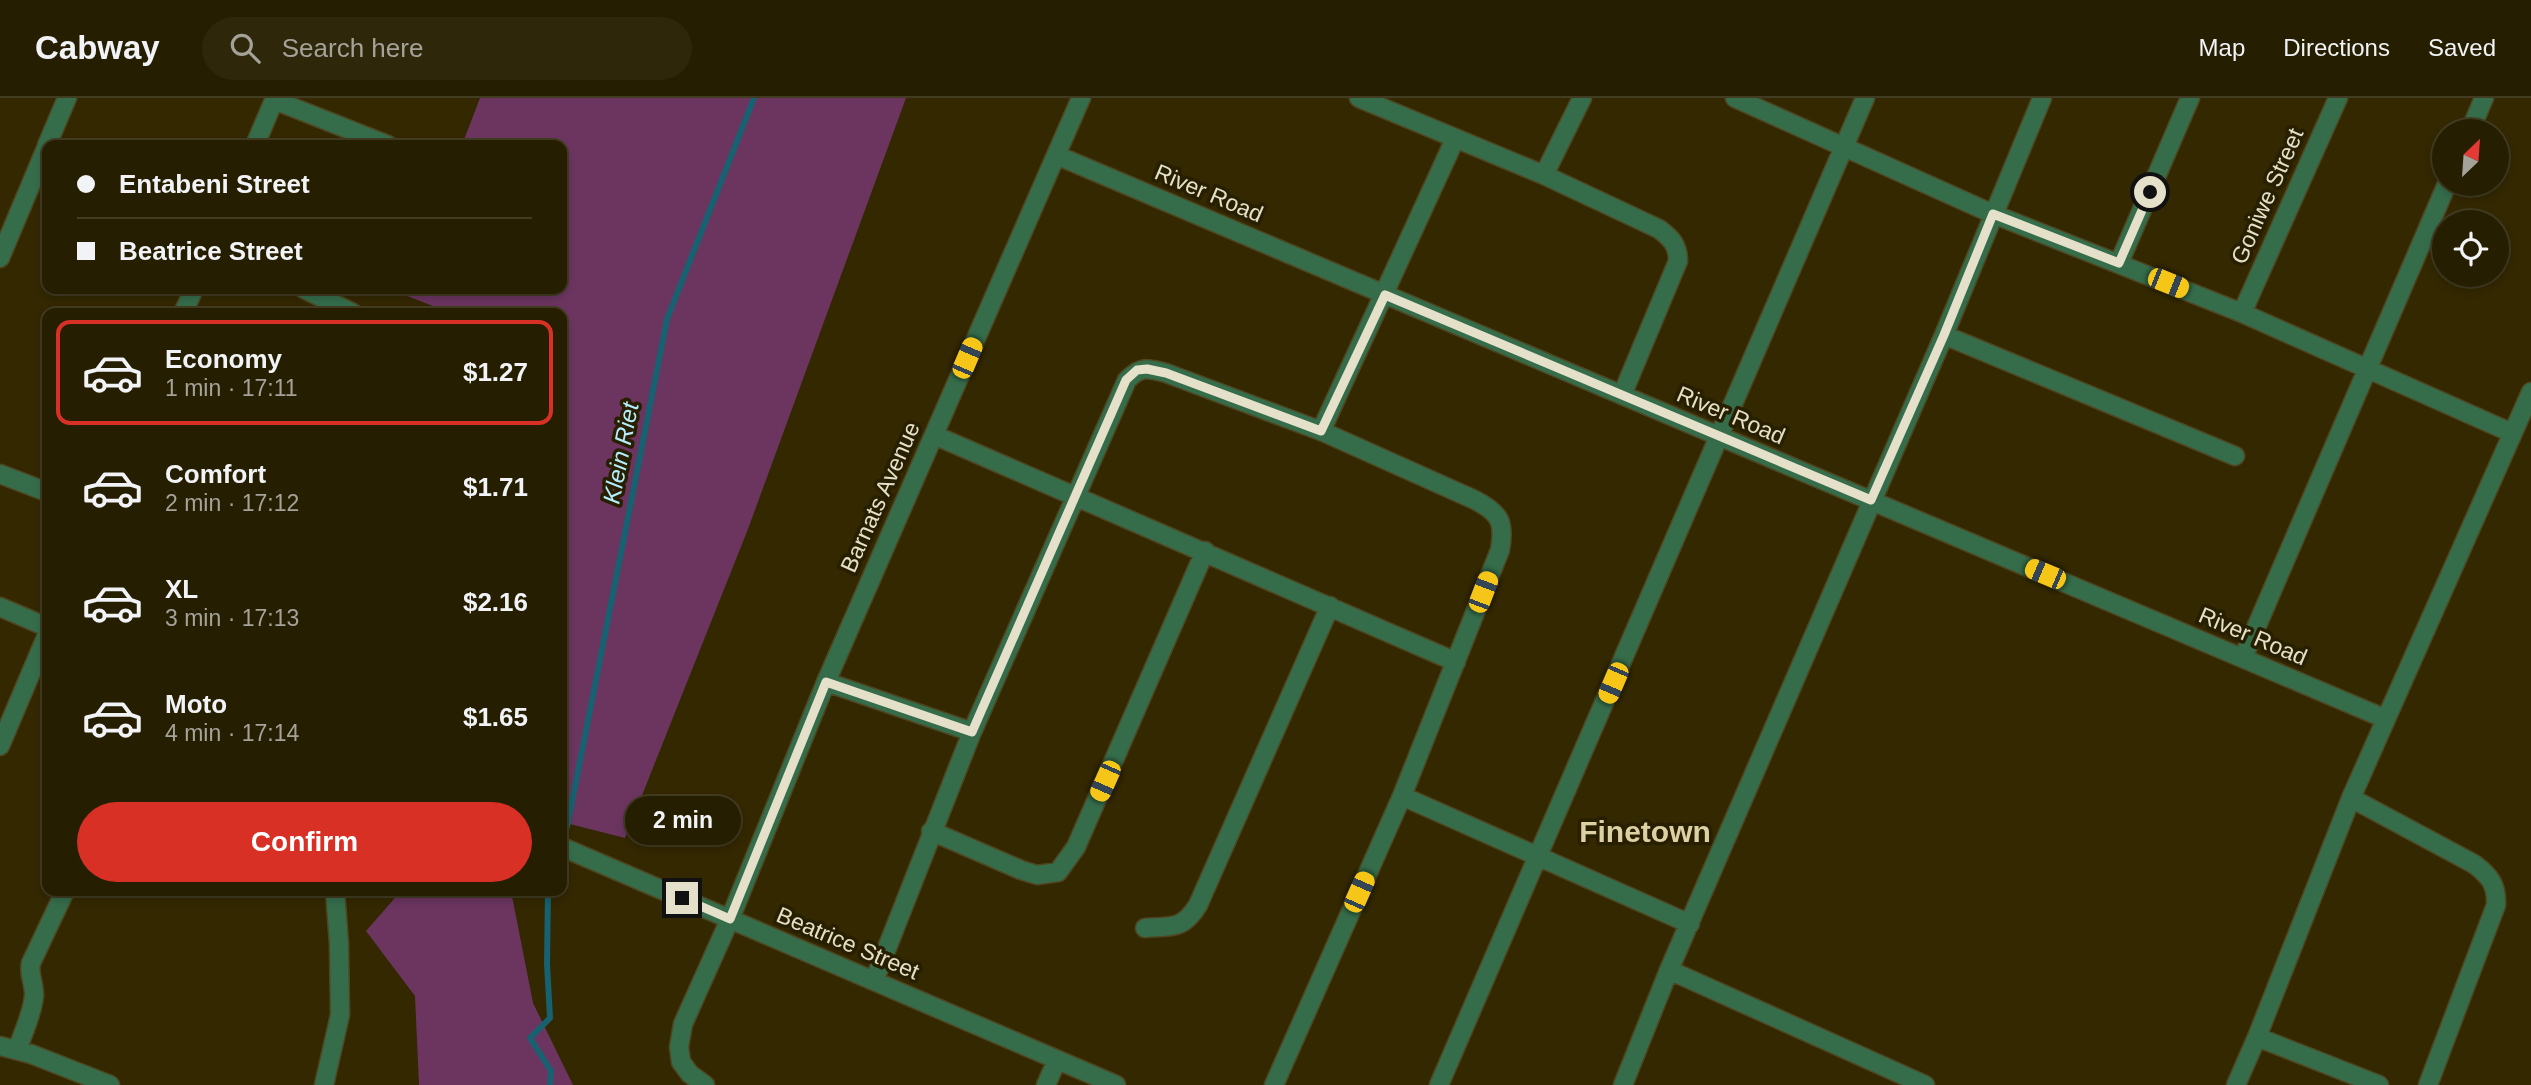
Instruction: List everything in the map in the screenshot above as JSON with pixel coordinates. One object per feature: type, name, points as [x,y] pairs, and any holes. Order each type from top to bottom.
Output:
[{"type":"street","points":[[50,140],[67,98]]},
{"type":"street","name":"Barnats Avenue","points":[[705,1085],[690,1074],[681,1062],[679,1047],[683,1024],[730,919],[826,682],[1081,98]]},
{"type":"street","points":[[1360,98],[1544,175],[1659,229],[1676,245],[1678,261],[1622,395]]},
{"type":"street","points":[[1544,175],[1581,98]]},
{"type":"street","points":[[1735,98],[1993,214],[2242,313],[2512,433]]},
{"type":"street","points":[[1439,1085],[1865,98]]},
{"type":"street","points":[[1623,1085],[1669,971],[1944,335],[2042,98]]},
{"type":"street","points":[[2119,263],[2190,98]]},
{"type":"street","name":"Goniwe Street","points":[[2242,313],[2338,98]]},
{"type":"street","points":[[2475,119],[2484,98]]},
{"type":"street","points":[[257,140],[275,99],[376,140]]},
{"type":"street","points":[[1321,431],[1455,139]]},
{"type":"street","name":"River Road","points":[[1056,155],[2386,719]]},
{"type":"street","points":[[0,258],[42,158]]},
{"type":"street","points":[[2243,658],[2442,196]]},
{"type":"street","points":[[314,294],[343,308]]},
{"type":"street","points":[[1944,335],[2235,456]]},
{"type":"street","points":[[874,981],[972,732],[1126,380],[1137,370],[1147,369],[1188,379],[1321,431],[1475,500],[1495,513],[1501,522],[1503,533],[1500,550],[1402,796],[1274,1085]]},
{"type":"street","points":[[2236,1085],[2351,798],[2531,392]]},
{"type":"street","points":[[934,435],[1456,662]]},
{"type":"street","points":[[0,474],[42,490]]},
{"type":"street","points":[[932,831],[1021,870],[1037,875],[1058,872],[1076,847],[1205,551]]},
{"type":"street","points":[[1145,928],[1182,924],[1198,905],[1330,606]]},
{"type":"street","points":[[0,607],[42,625]]},
{"type":"street","points":[[0,746],[42,647]]},
{"type":"street","points":[[826,682],[972,732]]},
{"type":"street","points":[[1402,796],[1690,924]]},
{"type":"street","points":[[2351,798],[2474,863],[2487,873],[2494,884],[2496,905],[2428,1085]]},
{"type":"street","name":"Beatrice Street","points":[[567,849],[1116,1085]]},
{"type":"street","points":[[63,896],[31,964],[29,972],[34,997],[8,1048],[110,1085]]},
{"type":"street","points":[[324,1085],[340,1015],[335,896]]},
{"type":"street","points":[[1669,971],[1925,1085]]},
{"type":"street","points":[[2257,1037],[2379,1085]]},
{"type":"street","points":[[1046,1085],[1057,1060]]},
{"type":"shaded area","points":[[480,98],[906,98],[748,529],[625,838],[567,823],[567,308],[438,308],[402,294],[567,294],[567,140],[464,140]]},
{"type":"shaded area","points":[[393,896],[512,896],[533,1003],[573,1085],[419,1085],[415,996],[366,931],[394,899]]},
{"type":"waterway","name":"Klein Riet","points":[[567,827],[667,319],[754,98]]},
{"type":"waterway","name":"Klein Riet","points":[[548,896],[550,1018],[530,1038],[551,1071],[550,1085]]},
{"type":"district","name":"Finetown","points":[[1645,832]]},
{"type":"route","points":[[682,898],[730,919],[826,682],[972,732],[1126,380],[1137,370],[1147,369],[1188,379],[1321,431],[1385,295],[1871,500],[1944,335],[1993,214],[2119,263],[2150,192]]}]
